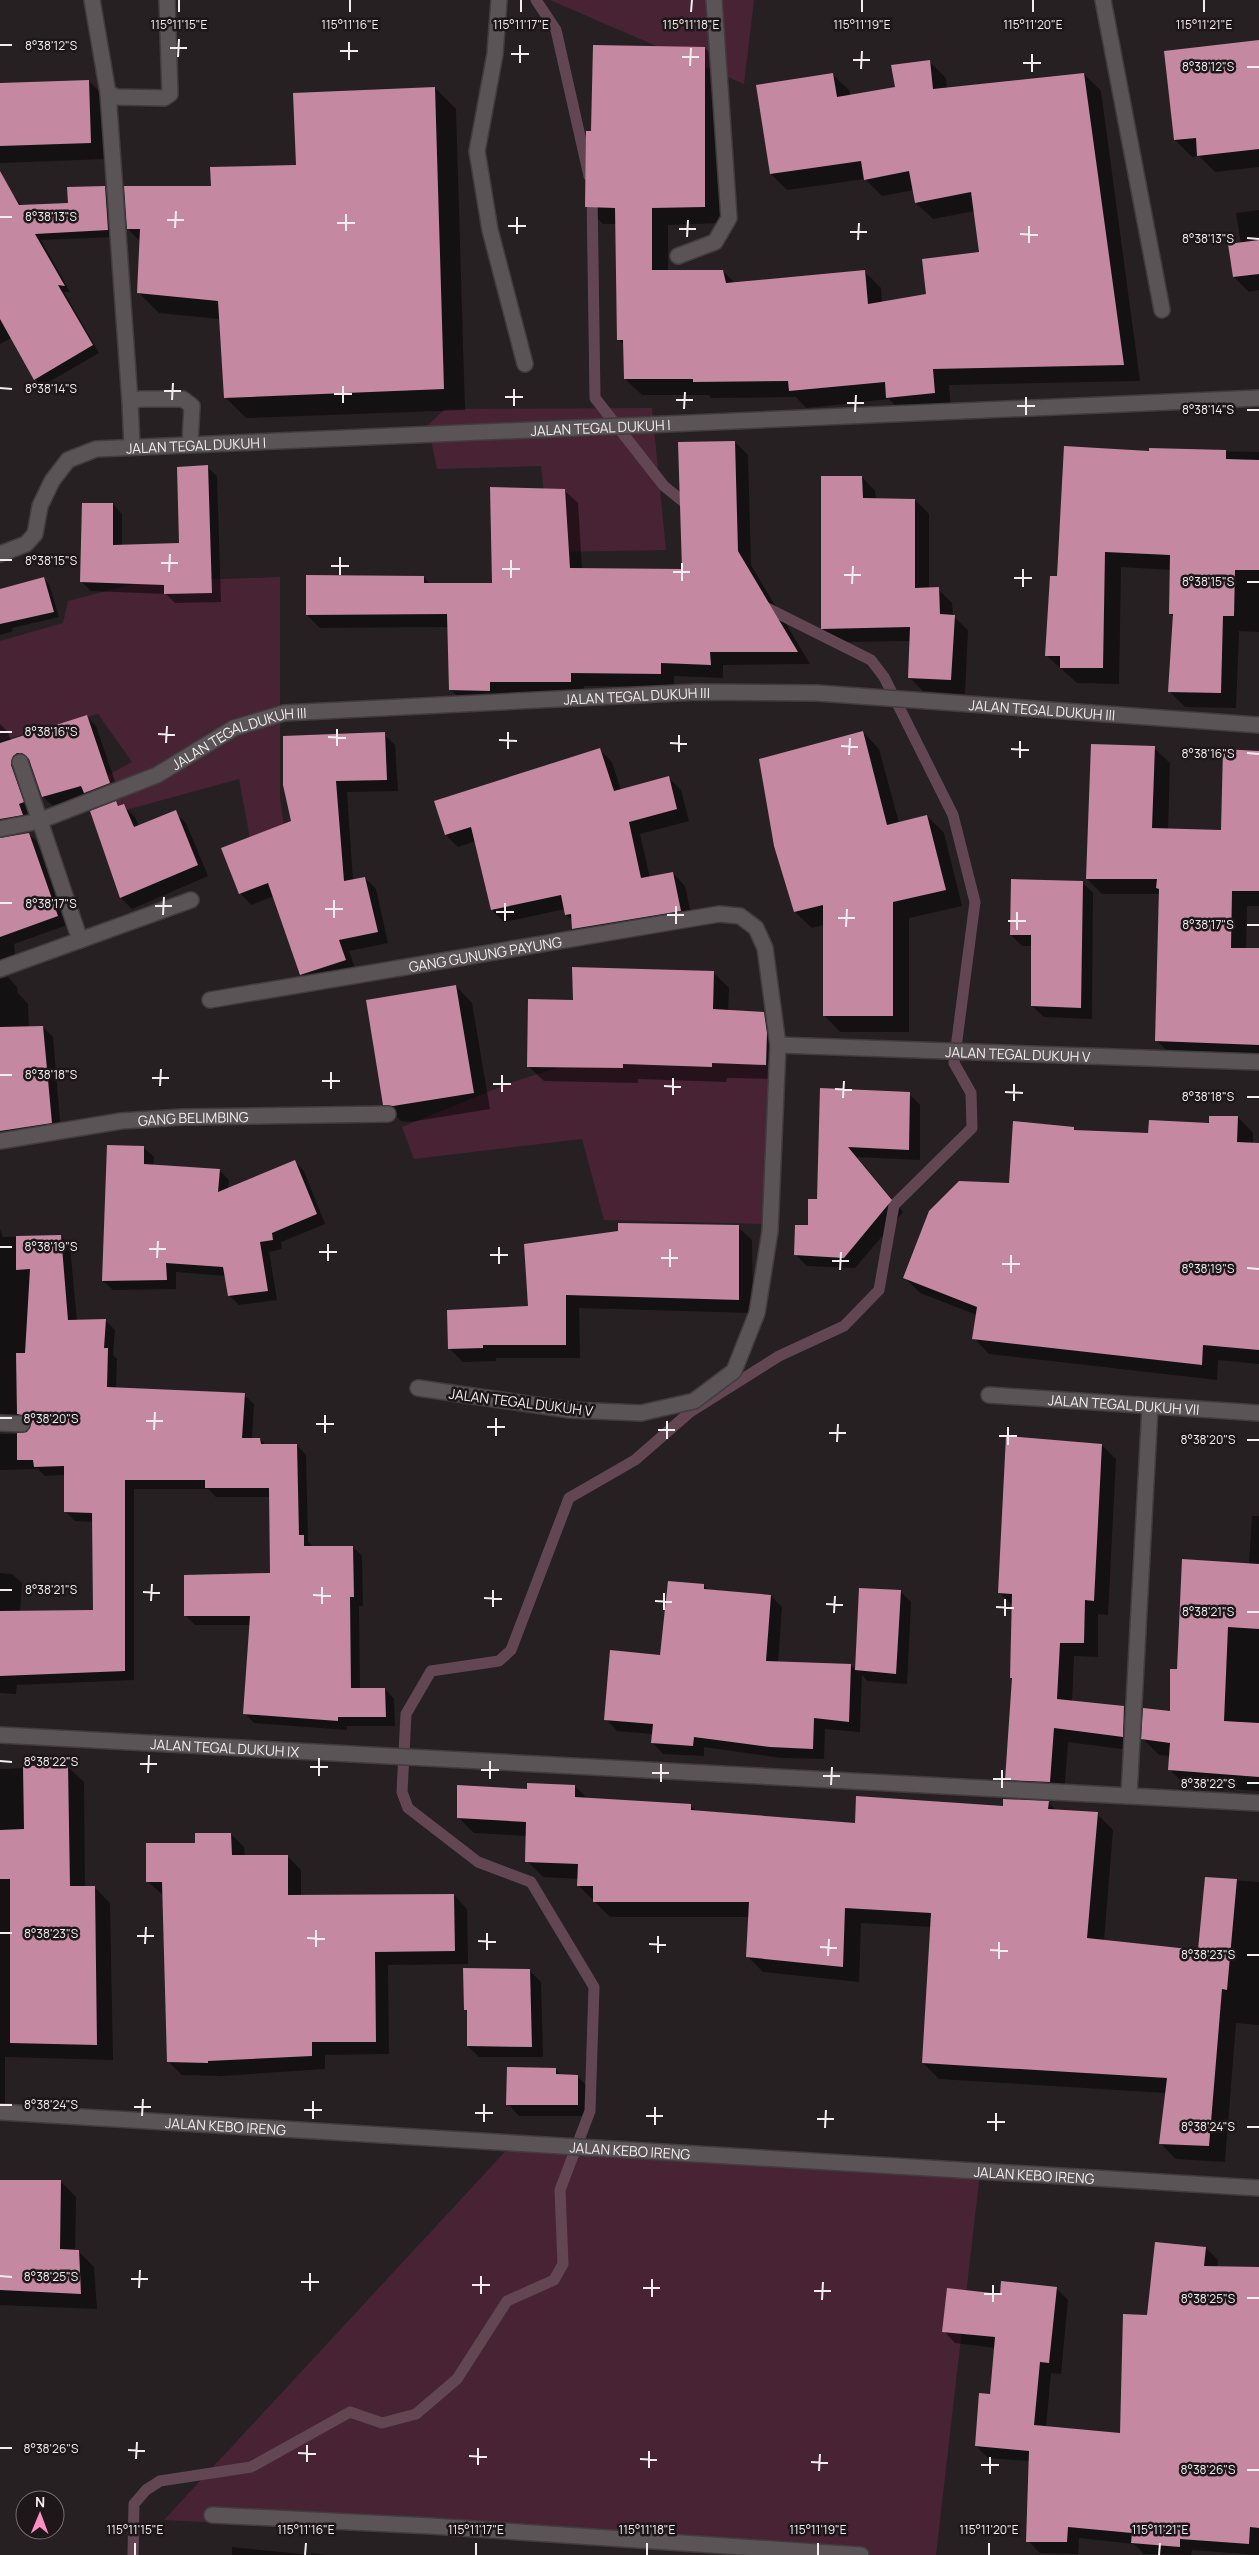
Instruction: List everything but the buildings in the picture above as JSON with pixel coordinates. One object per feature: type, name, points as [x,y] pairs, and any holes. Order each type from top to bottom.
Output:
[{"type":"street","points":[[92,0],[108,93],[132,446]]},
{"type":"street","points":[[108,93],[117,97],[164,98],[170,94],[167,0]]},
{"type":"street","points":[[499,0],[495,54],[477,151],[490,230],[525,364]]},
{"type":"street","points":[[678,256],[716,242],[729,218],[714,0]]},
{"type":"street","points":[[1103,0],[1162,310]]},
{"type":"street","name":"JALAN TEGAL DUKUH I","points":[[0,554],[26,544],[35,534],[40,506],[52,480],[68,460],[96,449],[190,443],[1259,398]]},
{"type":"street","points":[[130,402],[140,399],[183,399],[192,406],[190,443]]},
{"type":"street","name":"JALAN TEGAL DUKUH III","points":[[0,829],[39,821],[157,775],[234,728],[284,713],[697,692],[817,694],[1259,725]]},
{"type":"street","points":[[20,762],[80,940]]},
{"type":"street","points":[[0,969],[190,900]]},
{"type":"street","name":"GANG GUNUNG PAYUNG","points":[[210,1000],[719,914],[740,916],[756,928],[765,948],[778,1045]]},
{"type":"street","name":"JALAN TEGAL DUKUH V","points":[[418,1388],[570,1410],[641,1413],[694,1401],[734,1371],[757,1314],[770,1231],[778,1045],[1259,1062]]},
{"type":"street","name":"GANG BELIMBING","points":[[0,1141],[121,1121],[182,1117],[388,1114]]},
{"type":"street","name":"JALAN TEGAL DUKUH VII","points":[[989,1395],[1150,1408],[1259,1413]]},
{"type":"street","points":[[1129,1795],[1150,1408]]},
{"type":"street","points":[[0,1423],[22,1424]]},
{"type":"street","name":"JALAN TEGAL DUKUH IX","points":[[0,1735],[1259,1803]]},
{"type":"street","name":"JALAN KEBO IRENG","points":[[0,2112],[1259,2188]]},
{"type":"street","points":[[212,2515],[432,2526],[861,2555]]},
{"type":"shaded area","points":[[550,0],[754,0],[744,84]]},
{"type":"shaded area","points":[[652,408],[666,550],[550,552],[541,466],[437,469],[428,425],[445,409]]},
{"type":"shaded area","points":[[280,577],[280,796],[286,843],[258,882],[239,779],[93,819],[82,789],[132,762],[98,714],[0,741],[0,641],[63,623],[68,601],[141,582]]},
{"type":"shaded area","points":[[574,1062],[771,1063],[768,1224],[604,1220],[582,1139],[414,1159],[402,1127],[510,1083]]},
{"type":"shaded area","points":[[513,2143],[980,2173],[936,2555],[853,2555],[164,2520]]},
{"type":"waterway","points":[[536,0],[556,30],[589,176]]},
{"type":"waterway","points":[[592,192],[595,398],[664,486],[690,507]]},
{"type":"waterway","points":[[133,2555],[134,2504],[146,2490],[160,2481],[251,2467],[350,2412],[382,2423],[416,2414],[457,2379],[507,2301],[554,2280],[563,2264],[560,2190],[590,2111],[594,1987],[531,1882],[478,1862],[408,1808],[402,1792],[406,1714],[431,1671],[499,1661],[511,1650],[569,1498],[635,1460],[690,1412],[779,1356],[844,1326],[879,1290],[894,1205],[972,1128],[971,1093],[954,1063],[975,902],[953,815],[884,677],[871,660],[761,605]]}]
